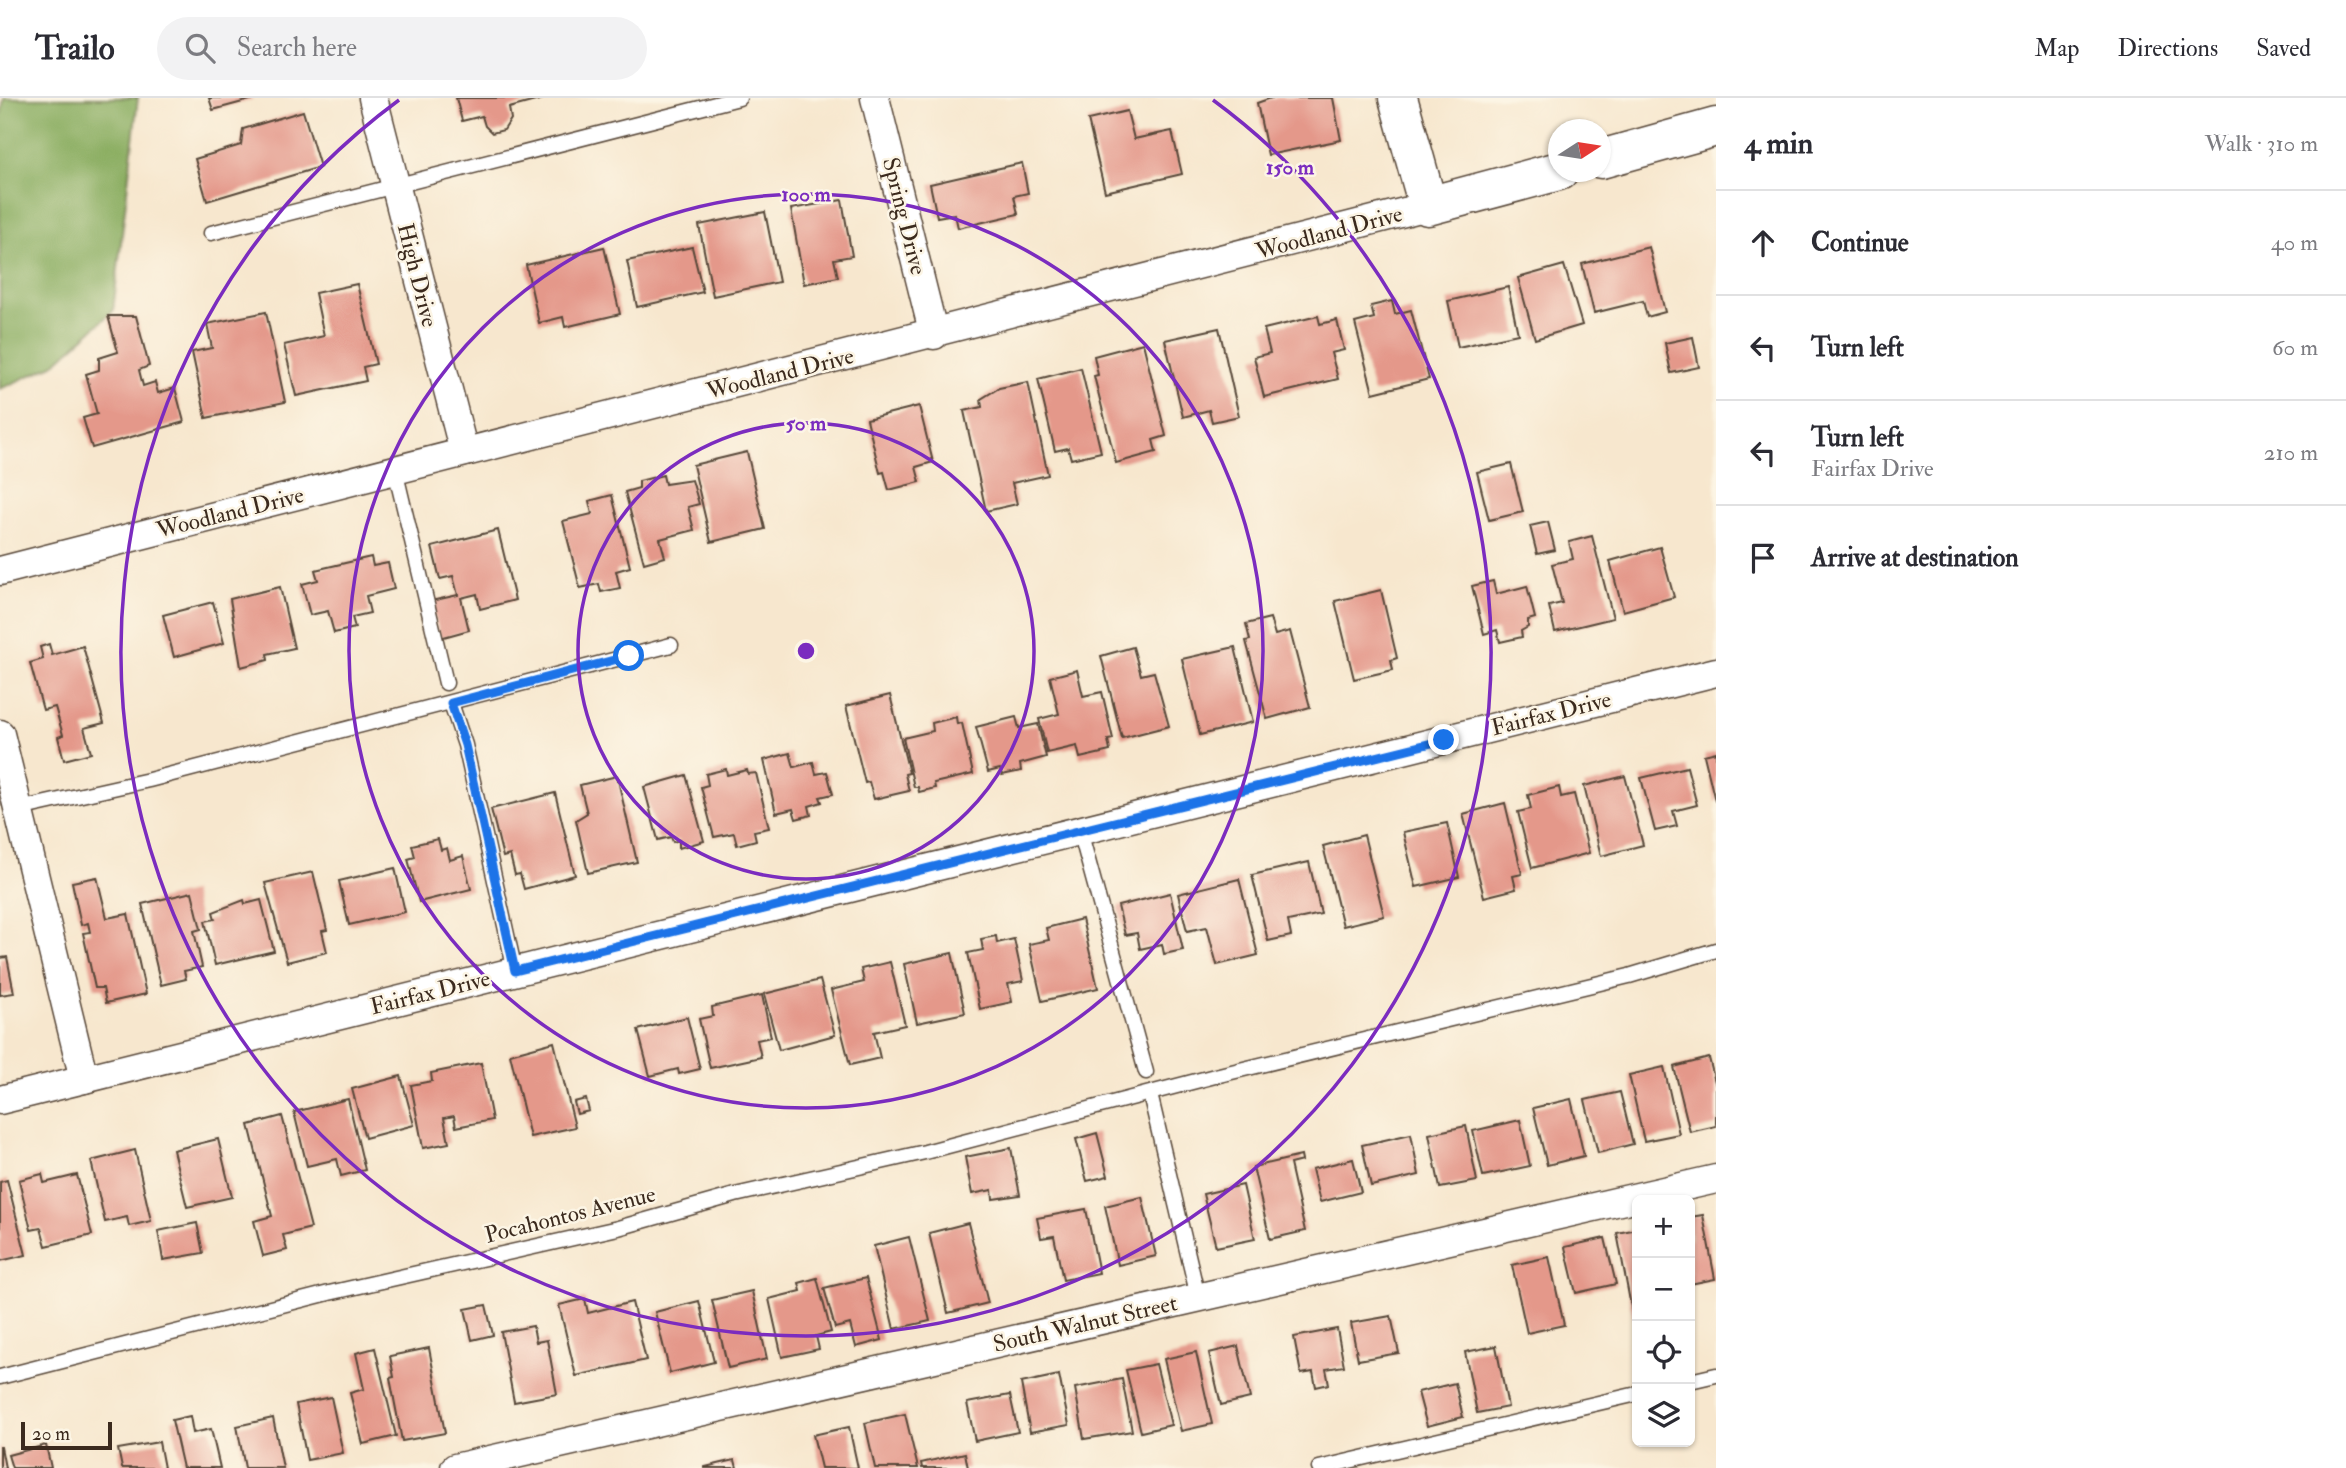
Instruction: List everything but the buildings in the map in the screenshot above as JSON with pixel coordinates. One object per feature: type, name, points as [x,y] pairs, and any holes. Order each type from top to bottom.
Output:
[{"type":"street","name":"High Drive","points":[[373,98],[464,452]]},
{"type":"street","name":"Spring Drive","points":[[875,98],[934,335]]},
{"type":"street","points":[[1398,98],[1428,206]]},
{"type":"street","points":[[1611,156],[1716,127]]},
{"type":"street","name":"Woodland Drive","points":[[0,571],[934,335],[1548,173]]},
{"type":"street","name":"Fairfax Drive","points":[[0,1100],[1716,672]]},
{"type":"street","points":[[0,734],[84,1079]]},
{"type":"street","name":"South Walnut Street","points":[[454,1468],[1716,1179]]},
{"type":"lane","points":[[211,233],[739,98]]},
{"type":"lane","points":[[395,470],[446,683]]},
{"type":"lane","points":[[19,809],[451,703],[671,645]]},
{"type":"lane","points":[[451,703],[465,745],[515,971]]},
{"type":"lane","points":[[1080,831],[1146,1072]]},
{"type":"lane","name":"Pocahontos Avenue","points":[[0,1377],[256,1311],[618,1227],[734,1195],[925,1152],[1629,976],[1716,950]]},
{"type":"lane","points":[[1150,1094],[1198,1297]]},
{"type":"lane","points":[[1695,1380],[1716,1375]]},
{"type":"lane","points":[[1319,1468],[1632,1395]]},
{"type":"green space","points":[[4,98],[138,98],[113,311],[53,365],[0,389],[0,122]]},
{"type":"route","points":[[629,656],[451,703],[465,745],[515,971],[1444,740]]}]
